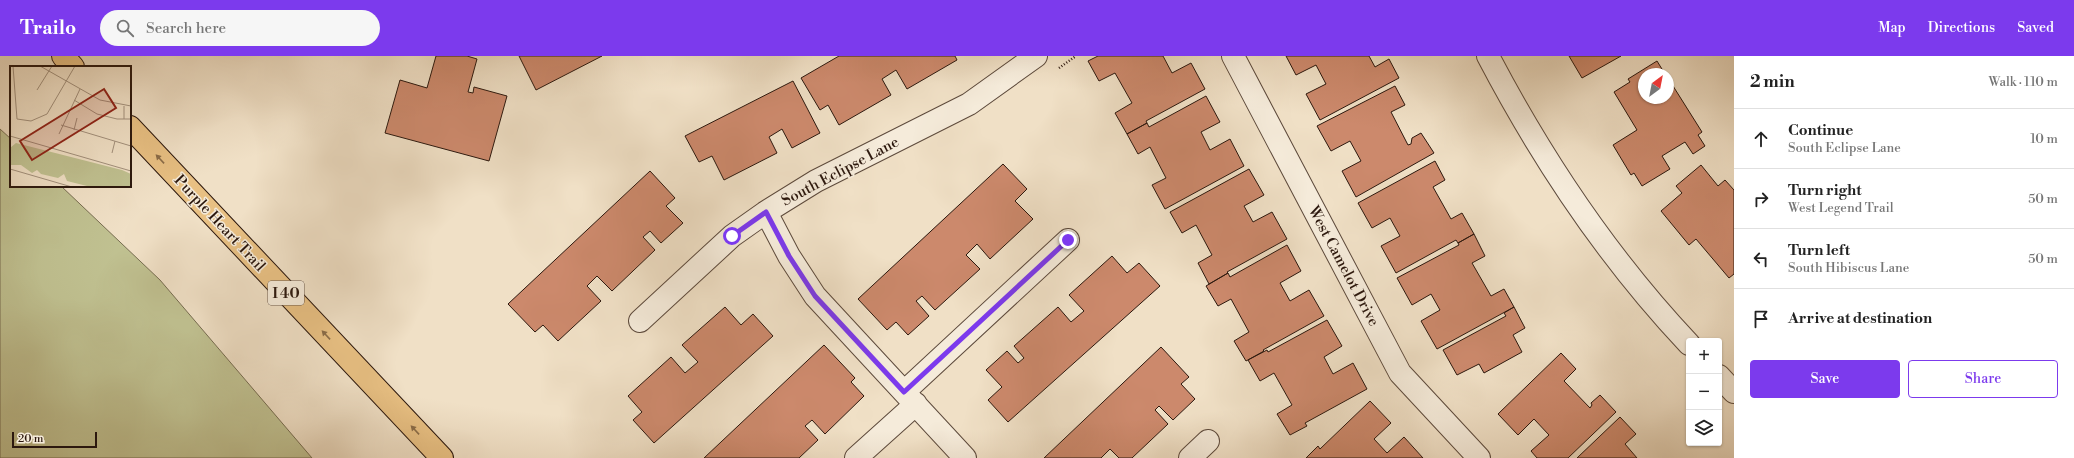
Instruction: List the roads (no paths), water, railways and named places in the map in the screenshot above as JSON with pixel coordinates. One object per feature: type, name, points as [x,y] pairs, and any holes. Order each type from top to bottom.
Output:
[{"type":"highway","points":[[63,56],[72,66]]},
{"type":"highway","name":"Purple Heart Trail","points":[[131,128],[442,458]]},
{"type":"street","name":"South Eclipse Lane","points":[[640,321],[732,236],[766,212],[816,181],[969,104],[1036,56]]},
{"type":"street","name":"West Camelot Drive","points":[[1233,56],[1400,373],[1479,458]]},
{"type":"street","points":[[1488,56],[1514,106],[1571,199],[1625,272],[1686,341]]},
{"type":"street","points":[[766,212],[789,256],[815,296],[965,458]]},
{"type":"street","points":[[856,458],[910,398],[1068,240]]},
{"type":"street","points":[[1722,379],[1734,392]]},
{"type":"street","points":[[1190,458],[1208,441]]}]
